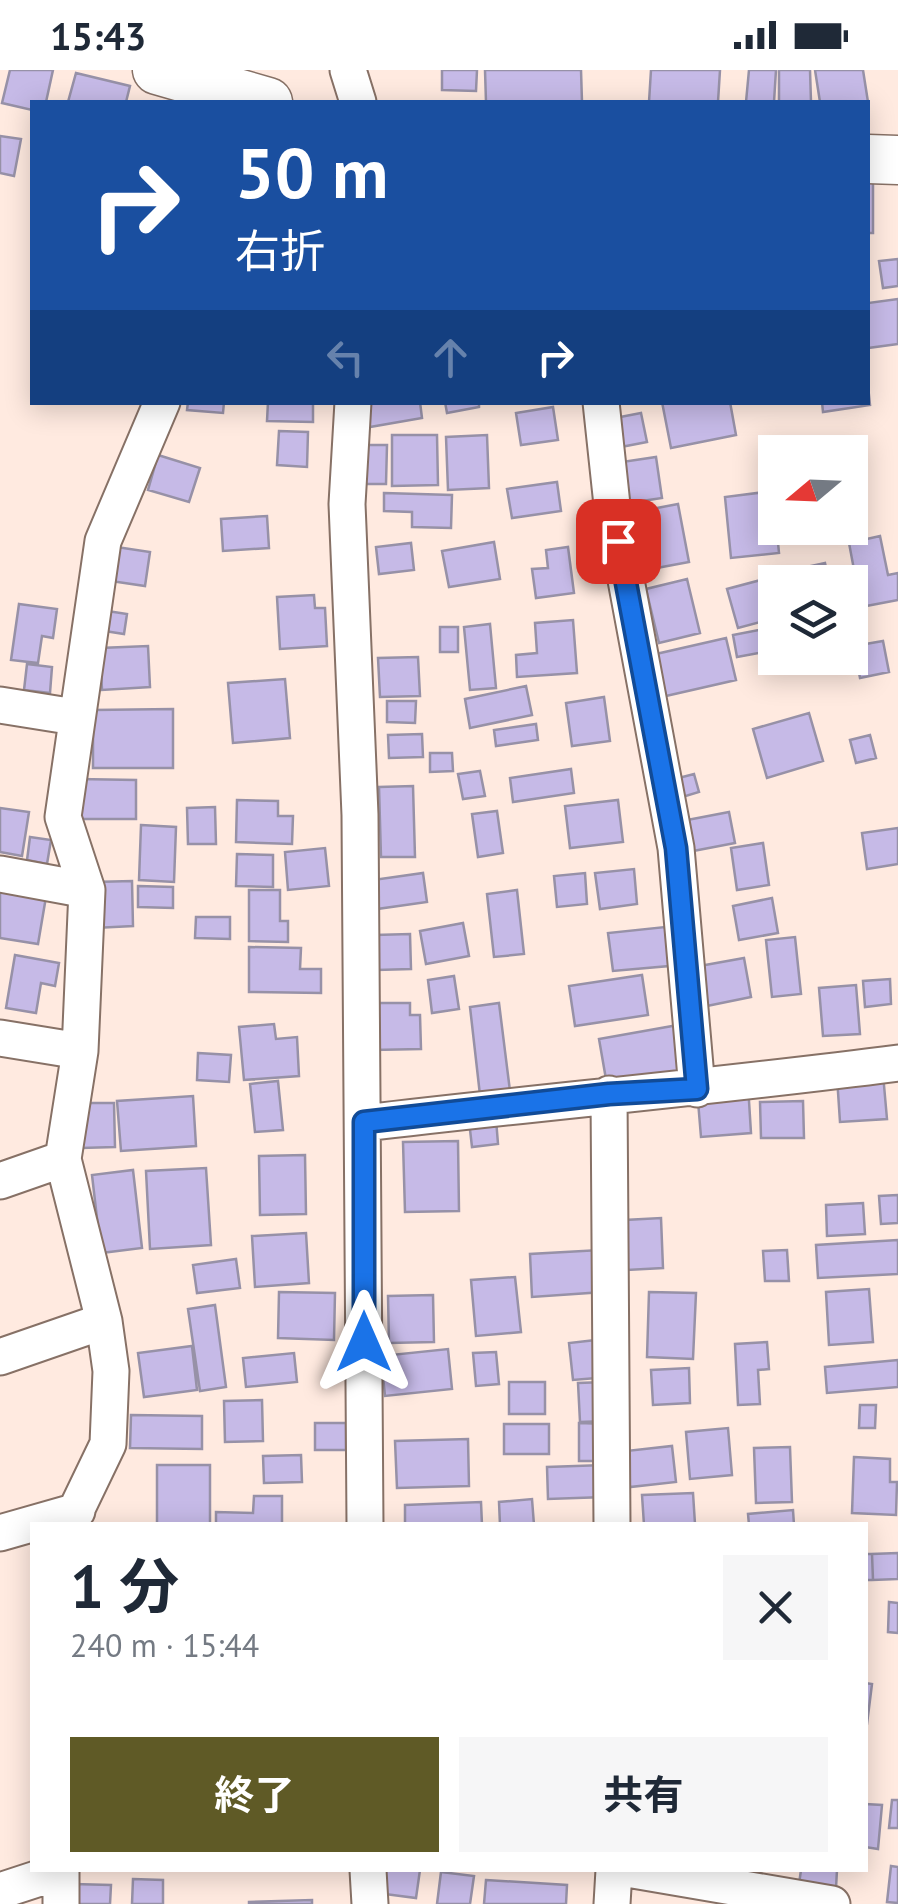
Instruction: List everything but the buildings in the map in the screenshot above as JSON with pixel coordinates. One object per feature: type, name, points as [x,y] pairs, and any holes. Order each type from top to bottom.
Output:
[{"type":"main road","points":[[157,70],[261,100]]},
{"type":"main road","points":[[870,159],[898,160]]},
{"type":"street","points":[[348,70],[357,100]]},
{"type":"street","points":[[73,1518],[108,1444],[111,1371],[104,1321],[63,1158],[80,1050],[87,890],[63,817],[103,541],[161,405]]},
{"type":"street","points":[[353,405],[347,504],[359,779],[365,1522]]},
{"type":"street","points":[[601,405],[612,505],[676,848],[697,1089]]},
{"type":"street","points":[[0,705],[75,717]]},
{"type":"street","points":[[0,874],[87,890]]},
{"type":"street","points":[[0,1038],[80,1050]]},
{"type":"street","points":[[364,1122],[609,1094],[697,1089],[898,1063]]},
{"type":"street","points":[[609,1094],[612,1522]]},
{"type":"street","points":[[0,1180],[63,1158]]},
{"type":"street","points":[[0,1357],[104,1321]]},
{"type":"street","points":[[0,1532],[30,1526]]},
{"type":"street","points":[[0,1892],[55,1872]]},
{"type":"street","points":[[61,1872],[61,1904]]},
{"type":"street","points":[[368,1872],[370,1904]]},
{"type":"street","points":[[612,1904],[614,1872]]},
{"type":"street","points":[[645,1872],[832,1904]]},
{"type":"route","points":[[364,1342],[364,1122],[609,1094],[697,1089],[687,935],[676,848],[618,541]]}]
